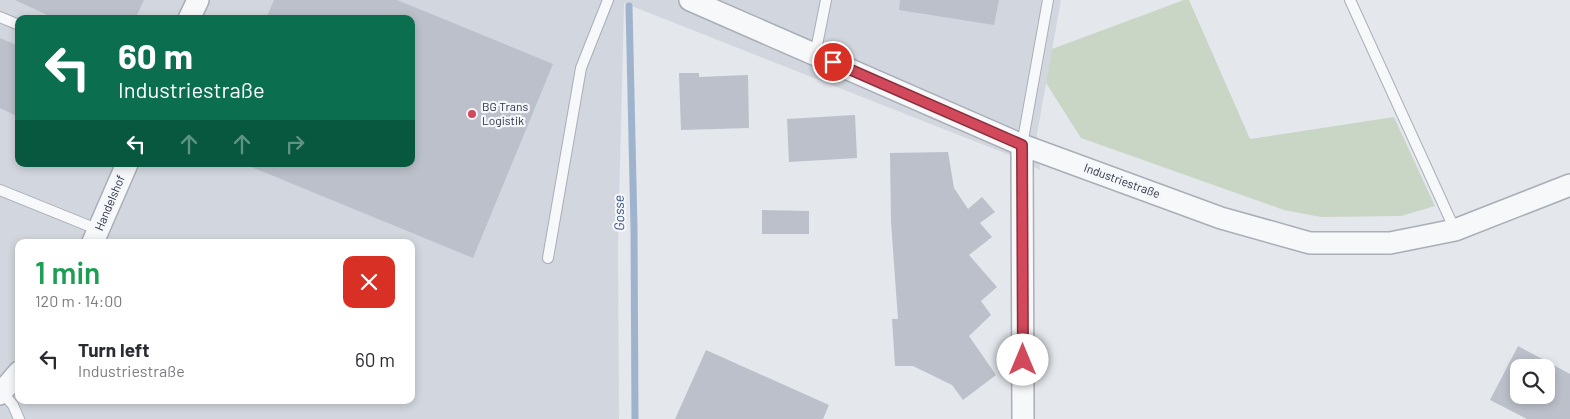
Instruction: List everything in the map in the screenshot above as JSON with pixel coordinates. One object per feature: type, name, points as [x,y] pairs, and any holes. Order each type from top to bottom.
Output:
[{"type":"street","points":[[192,15],[198,0]]},
{"type":"street","name":"Industriestraße","points":[[690,0],[1022,145],[1221,218],[1310,243],[1390,244],[1455,230],[1570,185]]},
{"type":"street","points":[[1022,145],[1023,419]]},
{"type":"street","name":"Handelshof","points":[[96,236],[126,167]]},
{"type":"street","points":[[1,393],[15,377]]},
{"type":"lane","points":[[548,258],[581,68],[608,0]]},
{"type":"lane","points":[[815,55],[826,0]]},
{"type":"lane","points":[[1022,145],[1048,0]]},
{"type":"lane","points":[[1350,0],[1455,230]]},
{"type":"lane","points":[[0,17],[15,23]]},
{"type":"lane","points":[[0,190],[96,236]]},
{"type":"lane","points":[[1,393],[13,405],[19,419]]},
{"type":"shaded area","points":[[0,0],[1061,0],[1037,134],[1040,170],[1012,156],[624,3],[618,244],[619,419],[0,419]]},
{"type":"green space","points":[[1184,0],[1189,0],[1250,139],[1394,117],[1435,206],[1401,216],[1321,217],[1284,210],[1081,138],[1046,83],[1052,49]]},
{"type":"building","points":[[15,0],[144,0],[137,15],[47,15]]},
{"type":"building","name":"BG Trans Logistik","points":[[274,0],[397,0],[553,64],[473,258],[251,167],[415,167],[415,15],[268,15]]},
{"type":"building","points":[[900,0],[999,0],[994,25],[899,10]]},
{"type":"building","points":[[0,38],[15,44],[15,115],[0,108]]},
{"type":"building","points":[[679,73],[699,73],[699,77],[748,75],[749,128],[681,130]]},
{"type":"building","points":[[855,115],[857,158],[789,162],[787,119]]},
{"type":"building","points":[[948,152],[954,188],[968,209],[982,197],[995,212],[980,223],[992,237],[969,255],[997,287],[981,301],[991,315],[969,336],[996,375],[963,400],[952,385],[913,366],[895,366],[892,319],[898,319],[891,222],[890,153]]},
{"type":"building","points":[[762,210],[809,211],[809,234],[762,234]]},
{"type":"building","points":[[1518,346],[1542,359],[1511,359]]},
{"type":"building","points":[[706,350],[829,405],[823,419],[675,419]]},
{"type":"building","points":[[1510,361],[1510,404],[1555,404],[1555,366],[1570,374],[1570,419],[1527,419],[1490,400]]},
{"type":"waterway","name":"Gosse","points":[[629,6],[634,228],[635,419]]},
{"type":"place","name":"BG Trans Logistik","points":[[472,114]]},
{"type":"route","points":[[833,62],[1022,145],[1023,360]]}]
